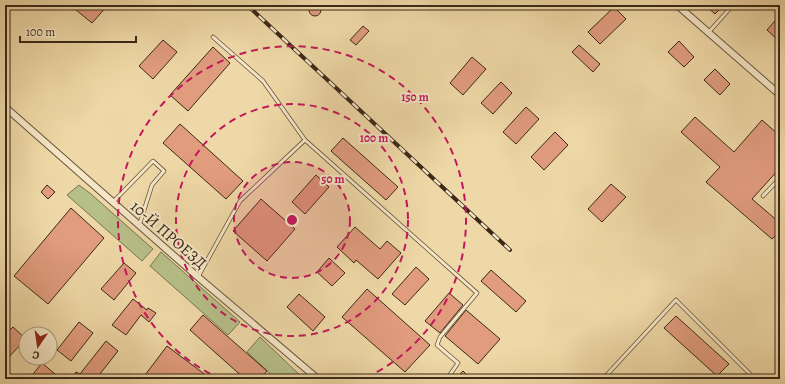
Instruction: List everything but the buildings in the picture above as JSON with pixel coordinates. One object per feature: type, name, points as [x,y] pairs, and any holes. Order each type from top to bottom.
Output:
[{"type":"street","points":[[677,5],[780,95]]},
{"type":"street","name":"10-Й ПРОЕЗД","points":[[5,107],[139,226],[318,379]]},
{"type":"lane","points":[[708,33],[733,5]]},
{"type":"lane","points":[[213,37],[263,82],[305,140],[477,293],[440,337],[437,345],[458,363],[447,379]]},
{"type":"lane","points":[[198,277],[240,201],[305,140]]},
{"type":"lane","points":[[113,202],[153,161],[164,171],[152,185],[139,226]]},
{"type":"lane","points":[[763,196],[780,178]]},
{"type":"lane","points":[[603,379],[676,300],[755,379]]},
{"type":"green space","points":[[79,185],[153,249],[142,261],[67,195]]},
{"type":"green space","points":[[161,252],[240,322],[228,335],[150,266]]},
{"type":"green space","points":[[260,337],[304,379],[276,379],[247,352]]},
{"type":"railway","points":[[247,5],[510,250]]}]
